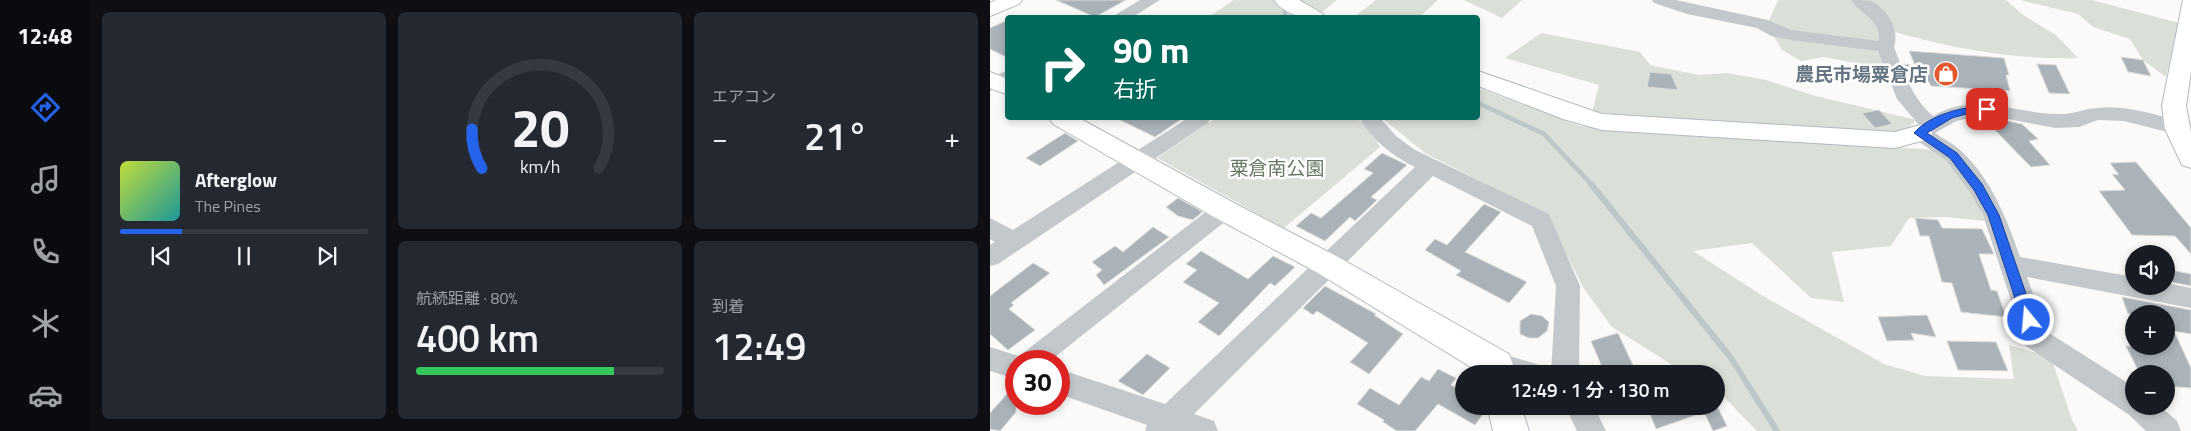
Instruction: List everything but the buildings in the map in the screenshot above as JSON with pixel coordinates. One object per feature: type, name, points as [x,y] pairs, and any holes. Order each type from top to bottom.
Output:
[{"type":"street","points":[[990,10],[1012,0]]},
{"type":"street","points":[[1124,15],[1152,0]]},
{"type":"street","points":[[1284,0],[1311,15]]},
{"type":"street","points":[[1660,0],[1687,9],[1762,24],[1777,32],[1791,35],[1885,47]]},
{"type":"street","points":[[1859,0],[1877,14],[1888,30],[1889,39],[1885,47],[1905,99],[1925,129],[1953,155],[1978,187],[1994,215],[2035,338],[2125,397]]},
{"type":"street","points":[[2191,3],[2174,106],[2184,130],[2191,158]]},
{"type":"street","points":[[1480,79],[1570,113],[1602,122],[1895,140],[1925,129],[1964,110],[1987,109],[2055,121],[2079,120],[2096,114],[2124,115],[2184,130]]},
{"type":"street","points":[[1066,120],[1224,210],[1328,265],[1491,365]]},
{"type":"street","points":[[990,258],[1198,120]]},
{"type":"street","points":[[1371,120],[1388,140],[1408,155],[1541,220],[1568,286],[1565,365]]},
{"type":"street","points":[[1163,425],[1429,166]]},
{"type":"street","points":[[1044,350],[1224,210]]},
{"type":"street","points":[[990,227],[1012,242]]},
{"type":"street","points":[[2012,265],[2191,298]]},
{"type":"street","points":[[990,359],[1005,364]]},
{"type":"street","points":[[1070,387],[1163,425],[1204,431]]},
{"type":"street","points":[[1507,415],[1511,431]]},
{"type":"street","points":[[1584,415],[1592,431]]},
{"type":"street","points":[[2149,415],[2166,431]]},
{"type":"green space","points":[[1234,0],[1273,0],[1295,15],[1212,15]]},
{"type":"green space","points":[[1299,0],[1337,0],[1322,12]]},
{"type":"green space","points":[[1376,0],[1438,0],[1421,15],[1357,15]]},
{"type":"green space","points":[[1464,0],[1522,0],[1502,18]]},
{"type":"green space","points":[[1778,0],[2006,0],[2023,15],[2056,35],[2078,58],[2030,57],[1982,52],[1888,30],[1891,70],[1824,57],[1801,61],[1782,50],[1767,25]]},
{"type":"green space","points":[[2020,0],[2092,0],[2179,23],[2166,77],[2143,60],[2130,39],[2093,27],[2078,14]]},
{"type":"green space","points":[[1541,33],[1640,52],[1650,65],[1699,75],[1727,73],[1766,80],[1812,95],[1916,120],[1904,133],[1877,135],[1592,112],[1599,85],[1505,58]]},
{"type":"green space","points":[[1480,89],[1580,126],[1640,133],[1741,136],[1935,150],[1965,182],[1985,221],[1947,217],[1909,218],[1891,246],[1832,252],[1844,302],[1811,298],[1752,243],[1693,251],[1763,296],[1884,364],[1925,376],[2014,379],[2009,345],[2051,357],[2072,420],[2078,431],[1757,431],[1725,398],[1725,365],[1673,365],[1612,327],[1584,289],[1546,214],[1425,153],[1384,120],[1480,120]]},
{"type":"green space","name":"粟倉南公園","points":[[1213,120],[1359,120],[1375,136],[1380,147],[1284,228],[1157,158]]},
{"type":"waterway","points":[[1480,104],[1544,134],[1592,185]]},
{"type":"waterway","points":[[1591,184],[1731,358],[1777,431]]},
{"type":"place","name":"農民市場粟倉店","points":[[1946,74]]},
{"type":"route","points":[[1987,109],[1964,110],[1931,125],[1920,133],[1953,155],[1978,187],[1994,215],[2029,320]]}]
